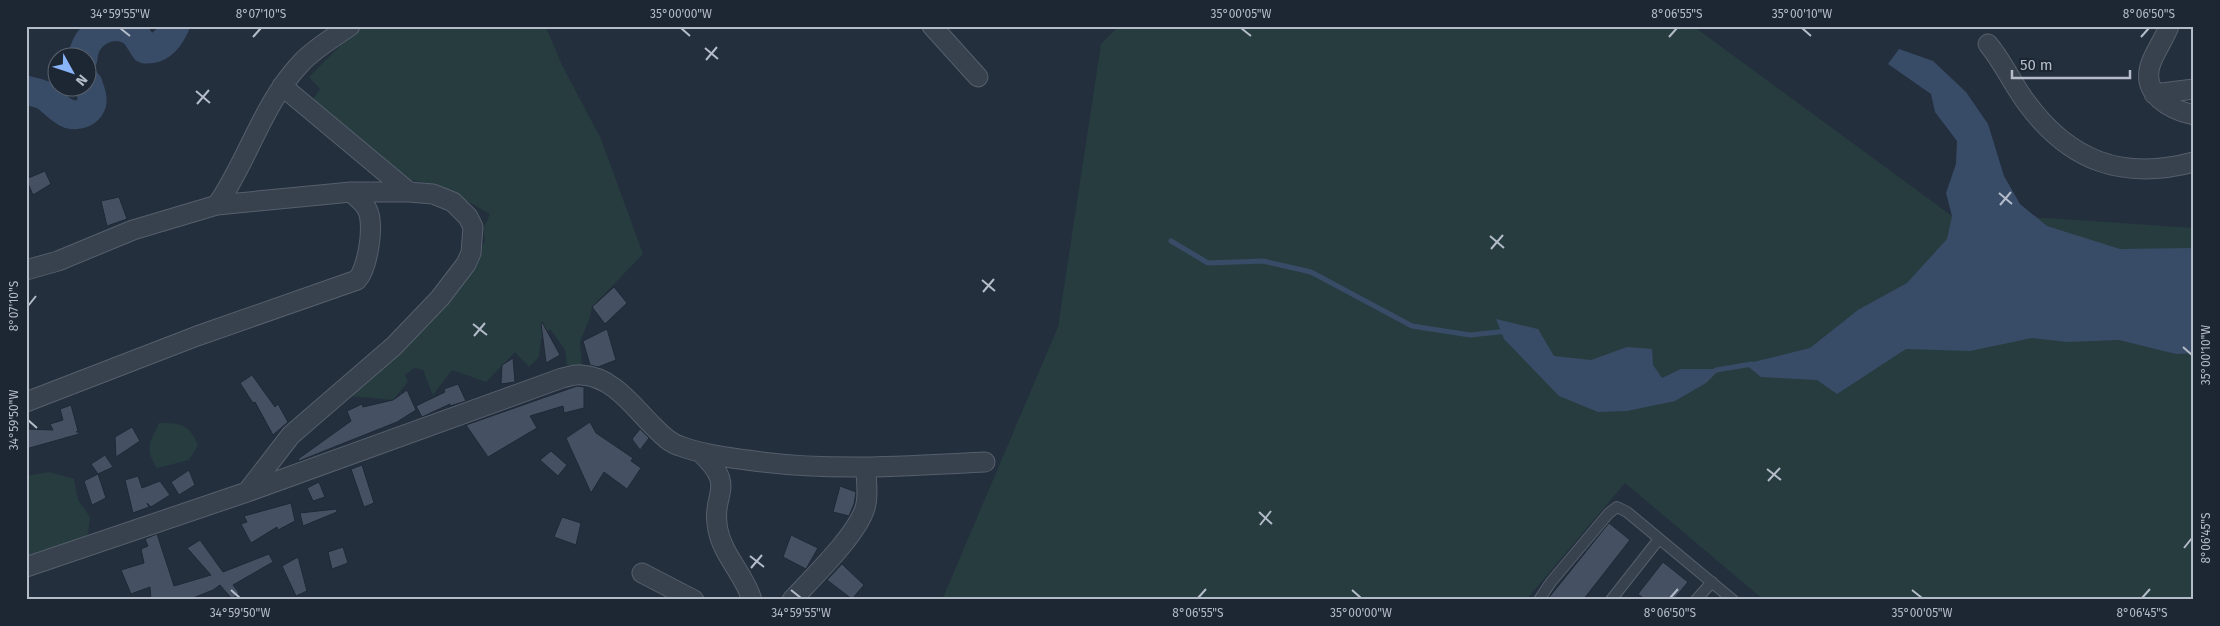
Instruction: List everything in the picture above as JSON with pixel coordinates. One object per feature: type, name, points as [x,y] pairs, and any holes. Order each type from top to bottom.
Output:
[{"type":"street","points":[[217,205],[236,174],[282,86],[301,62],[322,44],[350,26]]},
{"type":"street","points":[[932,26],[978,76]]},
{"type":"street","points":[[2169,26],[2150,66],[2149,80],[2154,94],[2166,105],[2194,115]]},
{"type":"street","points":[[1988,44],[2004,65],[2011,80],[2037,117],[2049,131],[2070,147],[2094,160],[2120,169],[2146,169],[2194,162]]},
{"type":"street","points":[[282,86],[409,192]]},
{"type":"street","points":[[2154,94],[2194,89]]},
{"type":"street","points":[[26,402],[197,336],[356,280],[367,262],[370,215],[363,203],[351,192]]},
{"type":"street","points":[[26,270],[58,261],[133,230],[217,205],[351,192],[409,192],[433,194],[453,202],[468,217],[473,227],[474,240],[471,253],[466,264],[440,298],[394,346],[291,435],[247,492]]},
{"type":"street","points":[[26,567],[247,492],[562,378],[580,374],[597,378],[611,385],[666,438],[679,446],[700,452],[776,464],[866,469],[985,462]]},
{"type":"street","points":[[700,452],[715,466],[721,480],[722,492],[717,516],[721,542],[744,580],[752,600]]},
{"type":"street","points":[[792,600],[830,557],[861,517],[866,507],[866,469]]},
{"type":"street","points":[[642,573],[694,600]]},
{"type":"lane","points":[[1542,599],[1550,582],[1613,509],[1622,509],[1733,600]]},
{"type":"lane","points":[[1611,600],[1659,538]]},
{"type":"lane","points":[[1696,600],[1712,582]]},
{"type":"green space","points":[[360,26],[546,27],[562,65],[601,139],[643,254],[592,307],[580,342],[582,366],[567,365],[565,350],[550,329],[541,338],[539,357],[529,367],[515,352],[486,382],[452,370],[433,395],[423,370],[414,368],[405,375],[408,382],[393,400],[349,396],[440,310],[464,283],[475,268],[476,255],[485,241],[483,230],[490,214],[437,184],[409,180],[311,102],[320,89],[309,77]]},
{"type":"green space","points":[[1119,26],[1693,26],[1952,216],[2047,218],[2194,228],[2194,600],[1764,600],[1625,483],[1526,600],[942,600],[1058,327],[1101,44]]},
{"type":"green space","points":[[159,423],[179,424],[188,429],[198,445],[189,460],[157,468],[151,456],[150,446]]},
{"type":"green space","points":[[49,472],[74,479],[78,500],[90,517],[88,534],[76,545],[26,562],[26,476]]},
{"type":"water","points":[[1899,49],[1933,61],[1966,92],[1988,124],[2004,176],[2020,204],[2047,226],[2120,249],[2194,248],[2194,353],[2176,354],[2119,340],[2068,342],[2032,338],[1970,351],[1906,349],[1837,394],[1817,380],[1761,377],[1745,364],[1810,348],[1858,310],[1907,283],[1947,239],[1952,216],[1946,193],[1956,164],[1957,141],[1935,112],[1931,94],[1888,64]]},
{"type":"water","points":[[1496,319],[1538,329],[1554,356],[1591,360],[1627,347],[1652,349],[1653,365],[1662,378],[1681,369],[1720,369],[1706,383],[1675,401],[1627,411],[1598,412],[1559,396],[1504,339]]},
{"type":"building","points":[[45,171],[51,184],[33,195],[26,179]]},
{"type":"building","points":[[119,197],[127,219],[107,226],[101,201]]},
{"type":"building","points":[[614,287],[627,303],[605,324],[592,307]]},
{"type":"building","points":[[541,323],[560,355],[546,363]]},
{"type":"building","points":[[607,329],[616,360],[598,367],[590,365],[583,341]]},
{"type":"building","points":[[513,358],[515,382],[501,384],[502,365]]},
{"type":"building","points":[[252,375],[275,407],[278,404],[288,422],[273,435],[255,402],[253,403],[240,383]]},
{"type":"building","points":[[458,384],[466,401],[450,406],[450,404],[422,417],[416,406],[445,392],[444,389]]},
{"type":"building","points":[[577,386],[584,387],[584,408],[564,413],[563,406],[530,416],[537,428],[488,457],[466,425]]},
{"type":"building","points":[[407,390],[416,410],[397,422],[299,461],[298,459],[351,421],[347,411],[362,404],[363,407],[393,400]]},
{"type":"building","points":[[71,405],[78,431],[76,432],[79,432],[79,434],[26,449],[26,429],[53,430],[50,424],[63,420],[60,409]]},
{"type":"building","points":[[590,422],[596,433],[633,458],[631,461],[641,468],[627,489],[604,472],[591,493],[566,438]]},
{"type":"building","points":[[132,427],[140,441],[116,457],[115,437]]},
{"type":"building","points":[[640,429],[649,438],[640,450],[632,439]]},
{"type":"building","points":[[551,451],[567,465],[558,476],[540,460]]},
{"type":"building","points":[[105,455],[113,467],[98,474],[91,464]]},
{"type":"building","points":[[362,465],[374,503],[364,507],[351,469]]},
{"type":"building","points":[[189,470],[195,485],[179,495],[171,482]]},
{"type":"building","points":[[98,474],[106,498],[92,505],[84,481]]},
{"type":"building","points":[[138,476],[142,488],[160,481],[170,495],[151,507],[147,503],[149,507],[133,513],[125,480]]},
{"type":"building","points":[[319,482],[325,497],[313,501],[307,488]]},
{"type":"building","points":[[840,486],[856,492],[849,516],[833,512]]},
{"type":"building","points":[[291,503],[295,521],[278,530],[277,527],[251,543],[241,524],[247,522],[244,516]]},
{"type":"building","points":[[336,509],[337,512],[303,526],[300,513]]},
{"type":"building","points":[[562,517],[581,523],[576,545],[554,537]]},
{"type":"building","points":[[1609,523],[1630,540],[1583,600],[1547,600]]},
{"type":"building","points":[[157,534],[174,586],[211,575],[187,548],[200,540],[223,572],[269,554],[273,562],[233,585],[239,593],[232,599],[220,585],[213,590],[188,600],[151,600],[150,587],[131,594],[121,570],[144,563],[141,549],[148,546],[145,539]]},
{"type":"building","points":[[791,535],[818,548],[806,569],[783,557]]},
{"type":"building","points":[[343,547],[348,563],[332,569],[328,552]]},
{"type":"building","points":[[298,557],[307,591],[296,596],[282,566]]},
{"type":"building","points":[[1663,562],[1688,582],[1673,600],[1646,600],[1638,594]]},
{"type":"building","points":[[842,564],[864,585],[852,599],[827,580]]},
{"type":"waterway","points":[[85,48],[99,32],[106,28],[114,27],[122,27],[132,31],[145,49],[155,48],[163,43],[175,26]]},
{"type":"waterway","points":[[26,90],[48,98]]},
{"type":"waterway","points":[[48,98],[64,111],[75,115],[84,113],[92,104],[92,98]]},
{"type":"waterway","points":[[1171,241],[1208,263],[1263,261],[1311,272],[1412,326],[1470,335],[1508,331]]},
{"type":"waterway","points":[[1716,370],[1752,364]]}]
